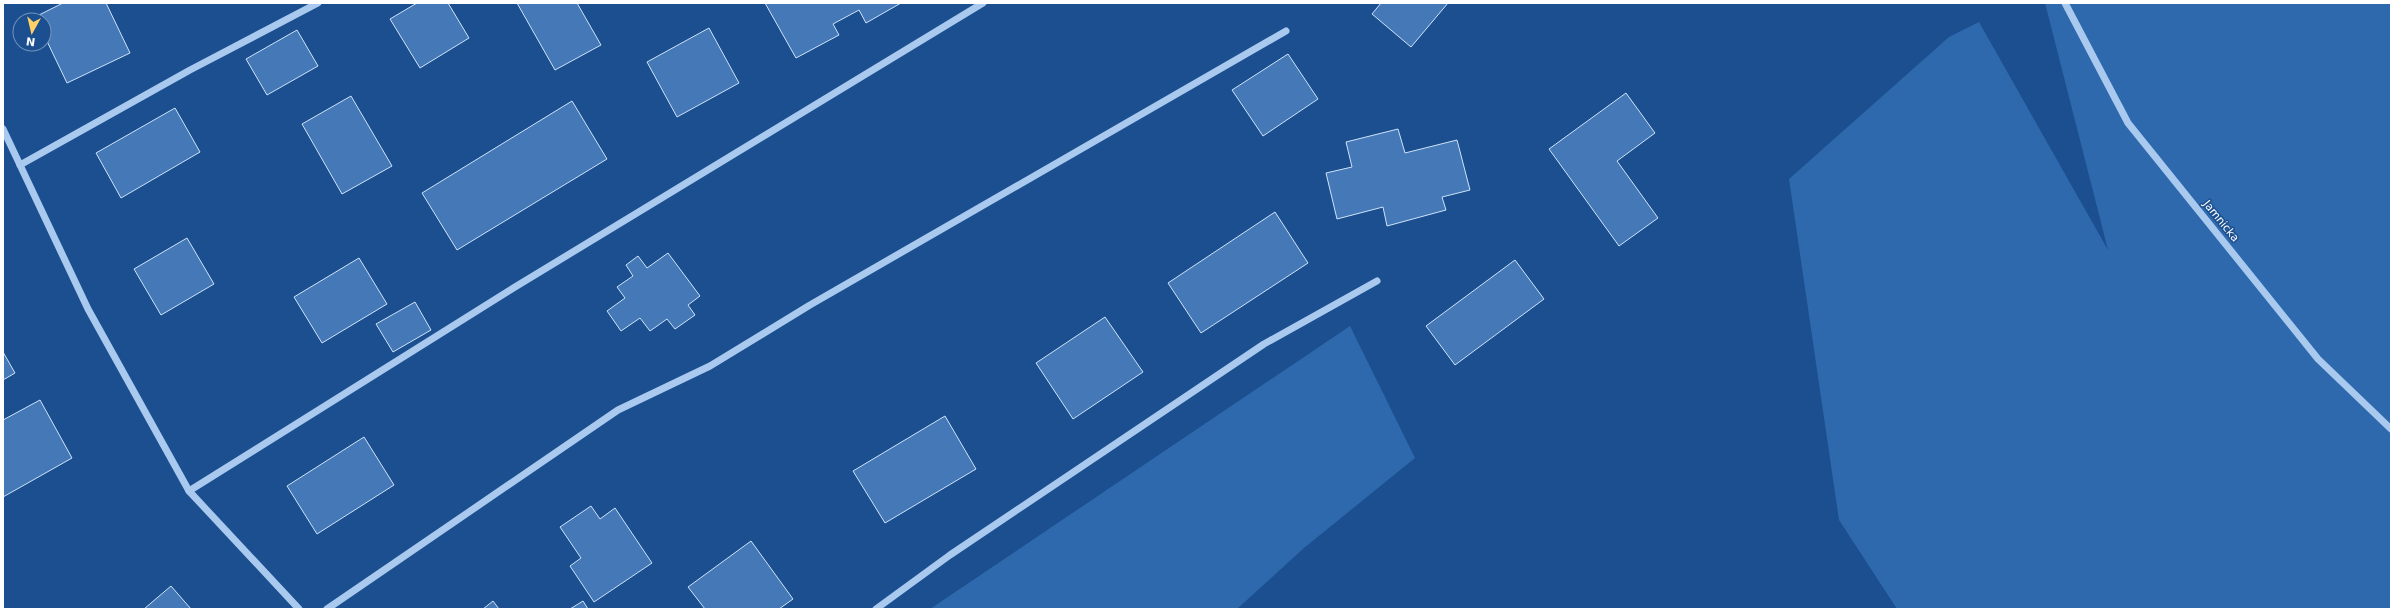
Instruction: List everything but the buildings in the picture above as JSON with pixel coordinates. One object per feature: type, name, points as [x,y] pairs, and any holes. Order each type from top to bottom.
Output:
[{"type":"street","points":[[20,165],[190,70],[318,3]]},
{"type":"street","points":[[189,491],[515,287],[983,3]]},
{"type":"street","name":"Jamnicka","points":[[2065,3],[2128,123],[2318,359],[2391,429]]},
{"type":"street","points":[[327,609],[618,410],[710,366],[810,305],[1286,31]]},
{"type":"street","points":[[3,129],[88,309],[189,491],[299,609]]},
{"type":"street","points":[[876,609],[957,551],[1264,344],[1377,281]]},
{"type":"shaded area","points":[[2045,3],[2391,3],[2391,609],[1897,609],[1839,520],[1789,179],[1949,37],[1979,22],[2108,250]]},
{"type":"shaded area","points":[[1350,326],[1415,458],[1304,548],[1237,609],[930,609]]}]
